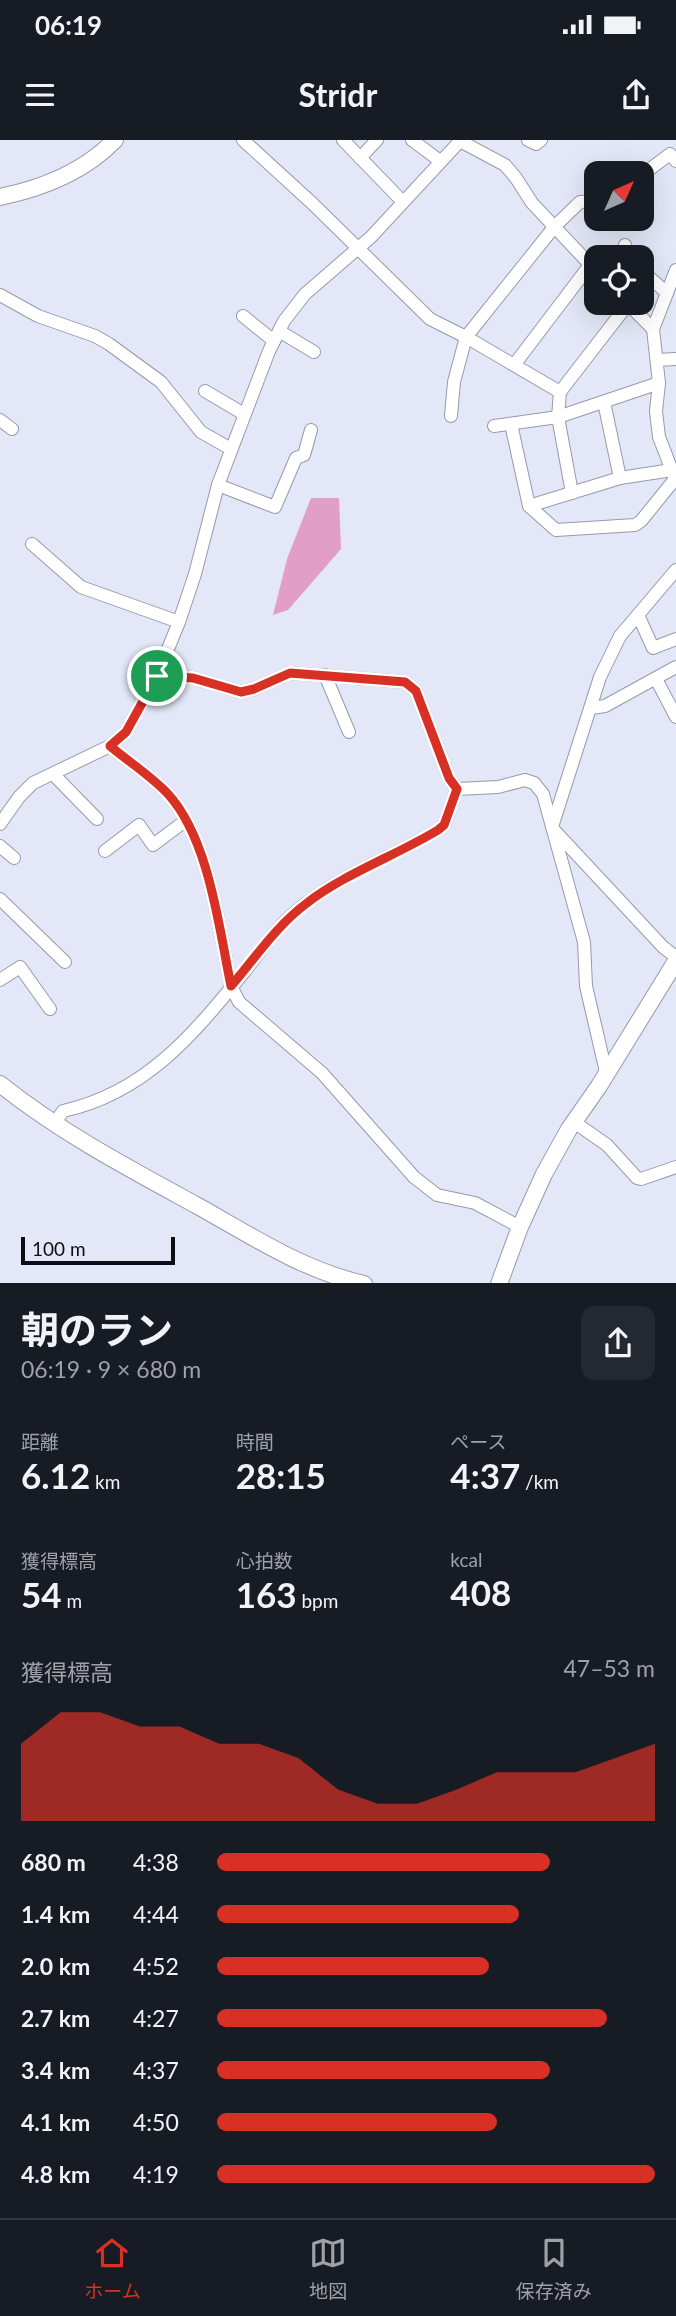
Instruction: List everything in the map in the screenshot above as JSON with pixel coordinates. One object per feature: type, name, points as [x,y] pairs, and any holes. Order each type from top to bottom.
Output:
[{"type":"street","points":[[0,197],[59,179],[84,167],[115,140]]},
{"type":"street","points":[[243,140],[313,204],[430,319],[560,392]]},
{"type":"street","points":[[343,140],[403,202]]},
{"type":"street","points":[[360,158],[377,140]]},
{"type":"street","points":[[412,140],[440,161]]},
{"type":"street","points":[[528,140],[537,144],[541,140]]},
{"type":"street","points":[[0,824],[19,797],[33,783],[110,746],[126,732],[157,676],[179,622],[195,574],[218,485],[276,336],[305,294],[371,237],[440,161],[461,141],[505,166],[532,202],[584,257]]},
{"type":"street","points":[[654,166],[670,154],[676,161]]},
{"type":"street","points":[[451,416],[454,382],[466,337],[555,226],[580,202],[584,202]]},
{"type":"street","points":[[674,475],[659,437],[656,411],[659,383],[653,329],[676,270]]},
{"type":"street","points":[[514,365],[584,280]]},
{"type":"street","points":[[654,282],[667,293]]},
{"type":"street","points":[[0,295],[37,316],[95,336],[109,344],[160,382],[201,432],[231,449]]},
{"type":"street","points":[[572,493],[558,417],[560,392],[618,315]]},
{"type":"street","points":[[639,315],[653,329]]},
{"type":"street","points":[[243,316],[276,336],[314,352]]},
{"type":"street","points":[[657,360],[676,359]]},
{"type":"street","points":[[494,426],[558,417],[659,383]]},
{"type":"street","points":[[205,391],[244,414]]},
{"type":"street","points":[[604,402],[620,478]]},
{"type":"street","points":[[0,420],[12,429]]},
{"type":"street","points":[[511,424],[529,506],[556,530],[635,525],[641,521],[674,475]]},
{"type":"street","points":[[218,485],[275,507],[296,458],[304,454],[311,430]]},
{"type":"street","points":[[529,506],[620,478],[674,475]]},
{"type":"street","points":[[32,544],[81,587],[179,622]]},
{"type":"street","points":[[552,827],[600,677],[620,636],[676,570]]},
{"type":"street","points":[[638,615],[653,648],[676,639]]},
{"type":"street","points":[[591,708],[605,706],[676,667]]},
{"type":"street","points":[[157,676],[193,678],[241,692],[290,673],[405,682],[416,691],[449,778],[457,789]]},
{"type":"street","points":[[325,675],[349,732]]},
{"type":"street","points":[[656,679],[676,717]]},
{"type":"street","points":[[110,746],[167,793],[197,842],[206,870],[231,986],[239,1002],[322,1073],[414,1177],[437,1195],[475,1203],[520,1227]]},
{"type":"street","points":[[53,774],[97,819]]},
{"type":"street","points":[[457,789],[498,787],[525,780],[534,783],[543,794],[584,942],[586,986],[606,1072]]},
{"type":"street","points":[[54,1124],[63,1111],[88,1106],[131,1086],[151,1072],[190,1034],[275,931],[308,902],[340,882],[438,830],[444,825],[457,789]]},
{"type":"street","points":[[105,851],[139,825],[153,845],[185,821]]},
{"type":"street","points":[[499,1283],[544,1174],[676,959],[552,827]]},
{"type":"street","points":[[0,846],[14,858]]},
{"type":"street","points":[[0,899],[65,962]]},
{"type":"street","points":[[0,981],[20,967],[50,1009]]},
{"type":"street","points":[[0,1084],[32,1110],[105,1155],[298,1262],[334,1277],[365,1283]]},
{"type":"street","points":[[574,1122],[607,1145],[637,1178],[676,1167]]},
{"type":"shaded area","points":[[311,498],[339,498],[341,549],[288,610],[273,615],[287,559]]},
{"type":"route","points":[[290,673],[405,682],[416,691],[449,778],[457,789],[444,825],[412,846],[340,882],[308,902],[275,931],[231,986],[206,870],[197,842],[167,793],[110,746],[126,732],[157,676],[193,678],[241,692],[290,673]]}]
